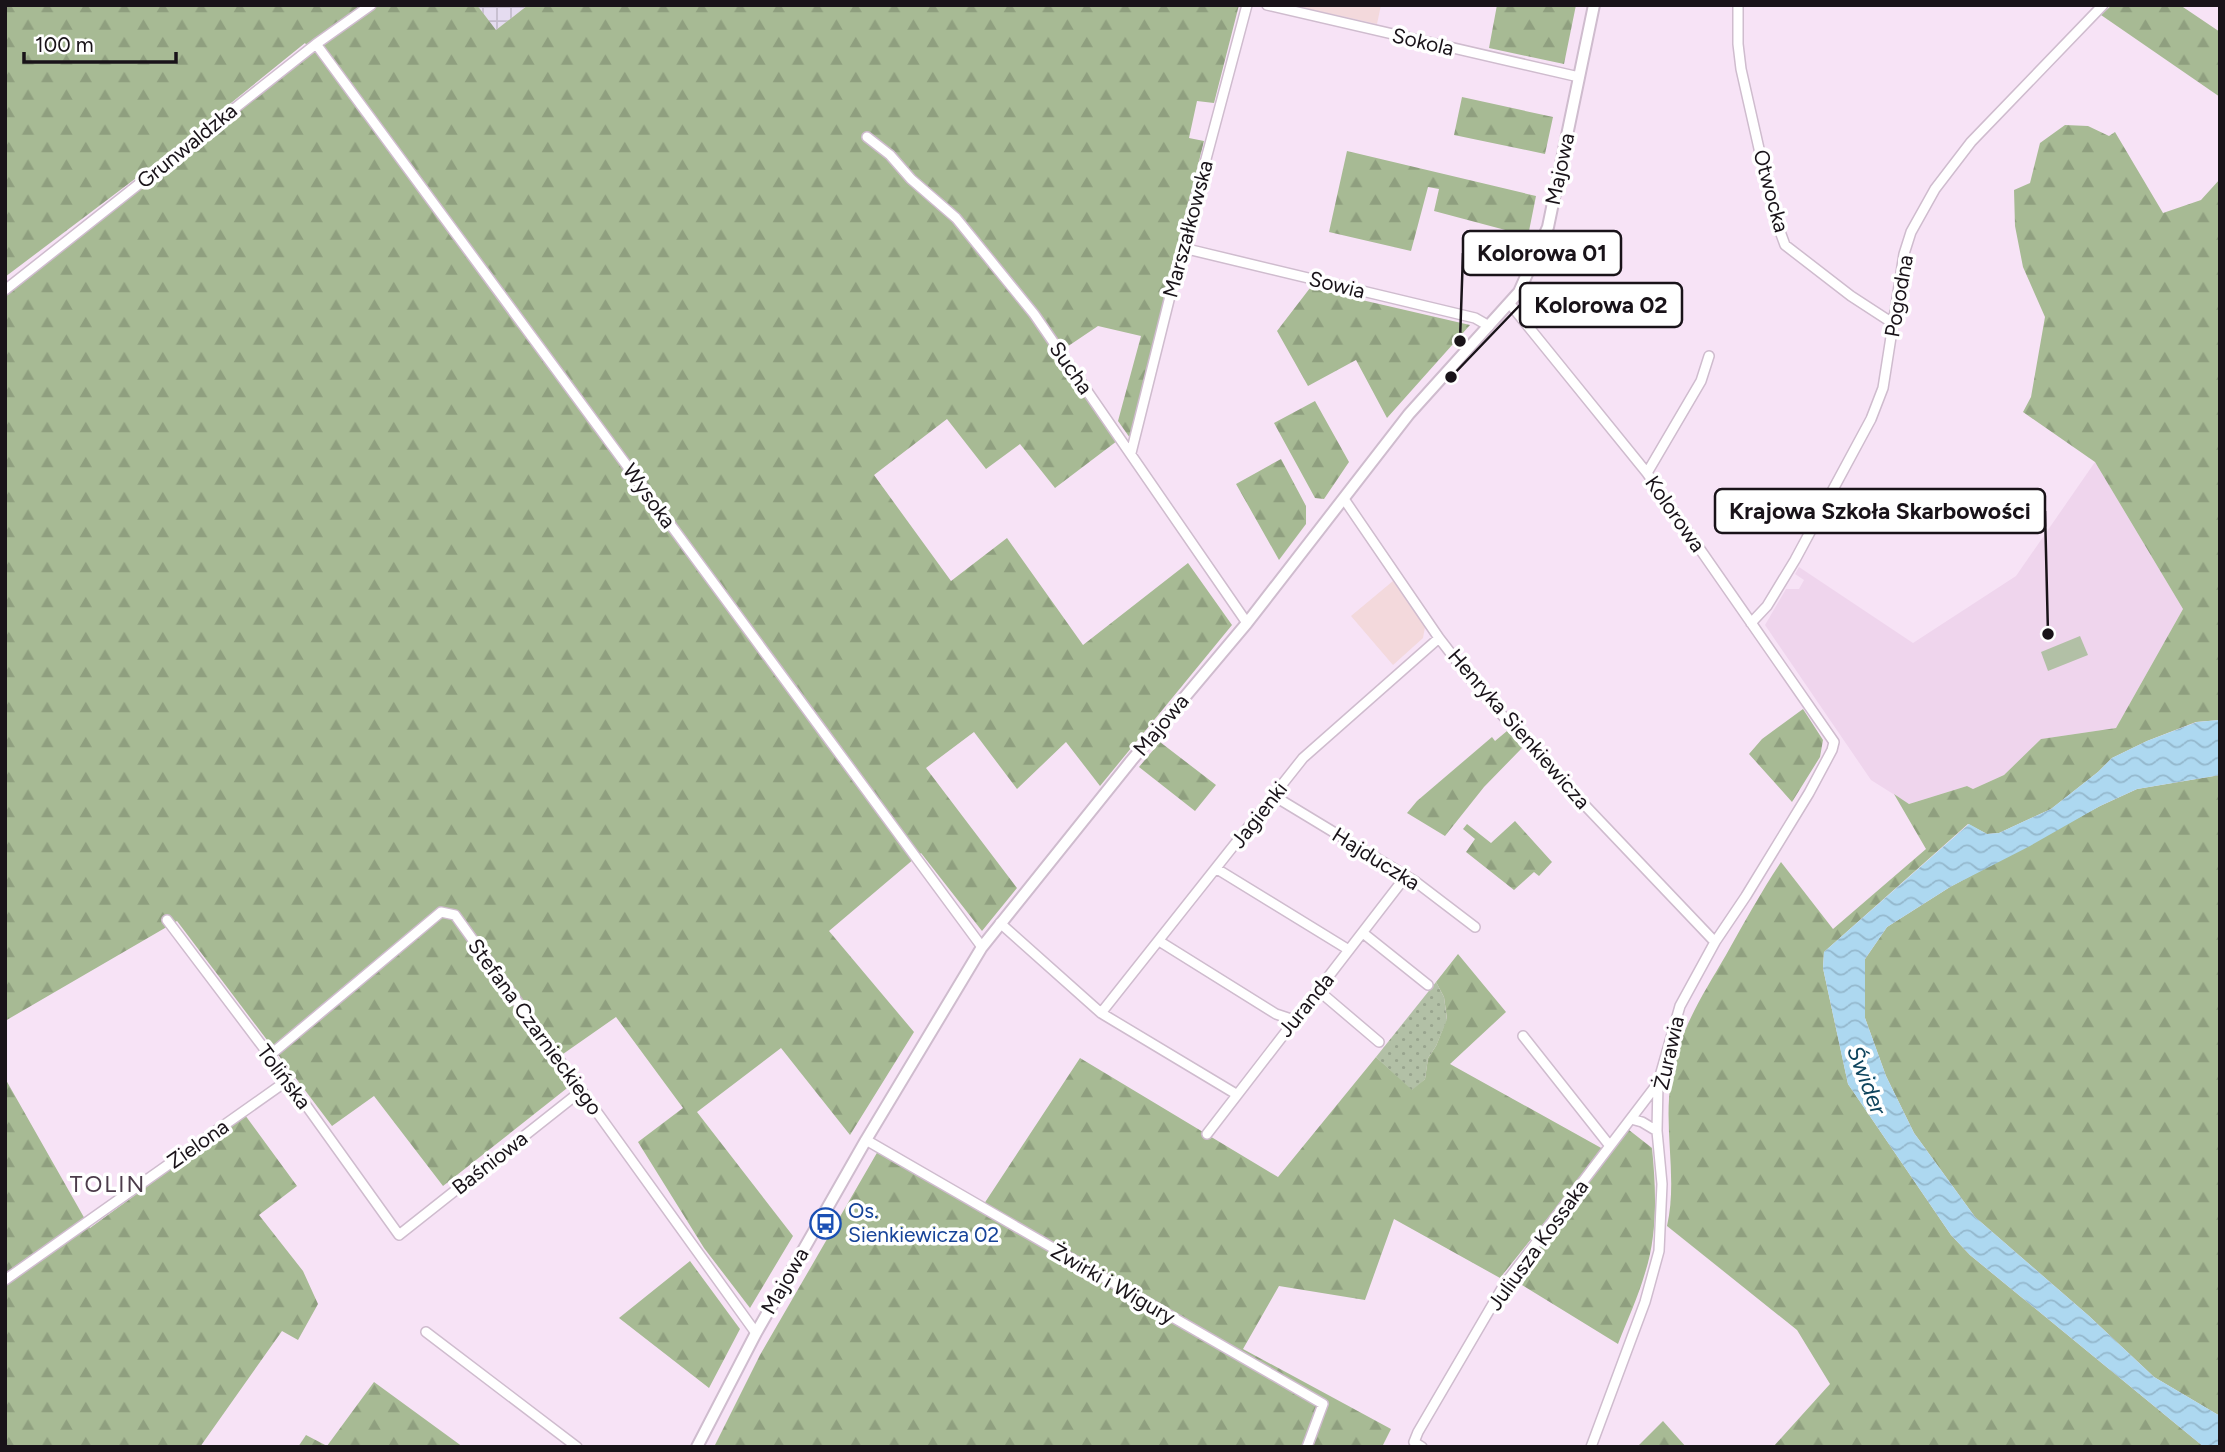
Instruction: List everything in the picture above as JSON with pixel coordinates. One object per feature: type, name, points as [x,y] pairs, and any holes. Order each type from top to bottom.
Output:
[{"type":"street","name":"Grunwaldzka","points":[[5,290],[316,44],[371,5]]},
{"type":"street","name":"Marszałkowska","points":[[1131,453],[1247,5]]},
{"type":"street","name":"Sokola","points":[[1266,5],[1579,77]]},
{"type":"street","name":"Majowa","points":[[697,1447],[756,1333],[866,1140],[982,947],[1130,761],[1247,623],[1409,414],[1510,304],[1527,276],[1548,227],[1594,5]]},
{"type":"street","name":"Otwocka","points":[[1738,5],[1741,69],[1774,215],[1786,245],[1851,296],[1894,324]]},
{"type":"street","name":"Pogodna","points":[[1751,623],[1767,606],[1795,560],[1871,419],[1883,388],[1904,254],[1934,189],[1971,142],[2104,5]]},
{"type":"street","name":"Wysoka","points":[[316,44],[982,947]]},
{"type":"street","name":"Sucha","points":[[867,137],[890,155],[911,179],[956,218],[1034,314],[1247,623]]},
{"type":"street","name":"Sowia","points":[[1183,248],[1475,318],[1489,326]]},
{"type":"street","name":"Kolorowa","points":[[1510,304],[1647,473],[1829,733]]},
{"type":"street","points":[[1647,473],[1701,381],[1709,356]]},
{"type":"street","name":"Henryka Sienkiewicza","points":[[1343,499],[1439,638],[1476,686],[1558,777],[1715,942]]},
{"type":"street","name":"Jagienki","points":[[1101,1013],[1303,758],[1439,638]]},
{"type":"street","name":"Żurawia","points":[[1591,1447],[1645,1302],[1659,1251],[1662,1184],[1657,1131],[1658,1083],[1681,1006],[1715,942],[1746,896],[1826,763],[1834,742],[1829,733]]},
{"type":"street","name":"Hajduczka","points":[[1274,796],[1406,876],[1475,927]]},
{"type":"street","points":[[1217,869],[1349,950]]},
{"type":"street","name":"Juranda","points":[[1206,1134],[1406,876]]},
{"type":"street","name":"Stefana Czarnieckiego","points":[[269,1056],[441,912],[455,915],[756,1333]]},
{"type":"street","name":"Tolińska","points":[[167,920],[288,1080],[399,1235]]},
{"type":"street","points":[[1000,923],[1101,1013],[1236,1094]]},
{"type":"street","points":[[1363,933],[1428,985]]},
{"type":"street","points":[[1158,941],[1276,1014],[1294,1020]]},
{"type":"street","points":[[1319,991],[1379,1042]]},
{"type":"street","points":[[1523,1036],[1610,1146]]},
{"type":"street","name":"Zielona","points":[[5,1280],[288,1080]]},
{"type":"street","name":"Juliusza Kossaka","points":[[1422,1447],[1413,1443],[1418,1432],[1504,1285],[1658,1083]]},
{"type":"street","name":"Baśniowa","points":[[399,1235],[581,1091]]},
{"type":"street","points":[[1631,1119],[1657,1131]]},
{"type":"street","name":"Żwirki i Wigury","points":[[866,1140],[1323,1404],[1307,1447]]},
{"type":"street","points":[[426,1332],[577,1447]]},
{"type":"shaded area","points":[[477,5],[528,5],[496,30]]},
{"type":"shaded area","points":[[1291,5],[1381,5],[1377,24]]},
{"type":"shaded area","points":[[2095,462],[2183,609],[2116,728],[2041,739],[2004,775],[1973,789],[1967,786],[1909,804],[1871,780],[1765,625],[1786,589],[1799,589],[1804,580],[1795,574],[1799,567],[1913,643],[2016,576]]},
{"type":"shaded area","points":[[1393,581],[1425,627],[1423,638],[1393,665],[1351,616]]},
{"type":"green space","points":[[5,5],[477,5],[496,30],[528,5],[1239,5],[1214,103],[1197,101],[1189,138],[1204,141],[1130,438],[1118,421],[1141,336],[1098,326],[1055,355],[1117,441],[1055,488],[1020,444],[986,469],[947,419],[874,475],[951,581],[1007,538],[1083,645],[1188,563],[1232,625],[1100,786],[1066,742],[1017,789],[974,732],[926,768],[1017,888],[982,931],[921,853],[829,931],[914,1032],[850,1135],[781,1048],[697,1112],[793,1236],[750,1308],[704,1248],[638,1142],[683,1108],[616,1017],[553,1061],[571,1085],[443,1186],[374,1096],[332,1126],[177,921],[5,1021],[5,295],[311,52],[305,43],[168,154],[5,277]]},
{"type":"green space","points":[[1497,5],[1576,5],[1564,64],[1489,48]]},
{"type":"green space","points":[[2112,5],[2180,5],[2220,32],[2220,97],[2101,15]]},
{"type":"green space","points":[[1462,97],[1553,117],[1545,154],[1454,135]]},
{"type":"green space","points":[[2065,125],[2088,126],[2109,136],[2115,132],[2163,213],[2201,200],[2220,179],[2220,720],[2196,722],[2112,758],[2051,809],[1999,833],[1987,834],[1968,824],[1824,952],[1823,968],[1848,1084],[1951,1235],[1970,1255],[2204,1447],[1773,1447],[1830,1384],[1797,1330],[1667,1226],[1671,1190],[1671,1081],[1679,1046],[1692,1015],[1781,862],[1833,929],[1926,849],[1894,794],[1909,804],[1967,786],[1973,789],[2004,775],[2041,739],[2116,728],[2183,609],[2095,462],[2023,412],[2031,397],[2045,317],[2023,267],[2015,226],[2014,190],[2030,183],[2040,143]]},
{"type":"green space","points":[[1347,151],[1536,196],[1528,236],[1434,211],[1439,189],[1428,187],[1411,251],[1329,232]]},
{"type":"green space","points":[[1310,288],[1470,325],[1387,418],[1356,360],[1308,386],[1277,331]]},
{"type":"green space","points":[[1315,401],[1349,462],[1324,499],[1315,498],[1274,423]]},
{"type":"green space","points":[[1281,459],[1306,506],[1306,524],[1279,560],[1236,484]]},
{"type":"green space","points":[[2080,636],[2088,655],[2048,671],[2041,652]]},
{"type":"green space","points":[[1803,709],[1823,740],[1820,757],[1792,802],[1749,754],[1762,739]]},
{"type":"green space","points":[[1507,731],[1522,748],[1484,787],[1445,836],[1407,813],[1417,801],[1492,737],[1495,741]]},
{"type":"green space","points":[[1160,742],[1216,785],[1195,811],[1139,767]]},
{"type":"green space","points":[[2220,775],[2220,1416],[2154,1377],[2089,1316],[1975,1217],[1914,1133],[1886,1076],[1865,1018],[1865,959],[1887,927],[1950,887],[2100,806],[2137,789]]},
{"type":"green space","points":[[1515,821],[1552,862],[1539,876],[1534,872],[1514,890],[1466,852],[1475,839],[1463,829],[1467,824],[1491,843]]},
{"type":"green space","points":[[1458,954],[1506,1012],[1450,1064],[1603,1149],[1500,1278],[1394,1219],[1365,1300],[1279,1286],[1243,1349],[1391,1429],[1382,1447],[714,1447],[760,1355],[878,1151],[980,1210],[1080,1058],[1278,1177],[1376,1057],[1412,1090],[1425,1079],[1428,1058],[1447,1019],[1444,997],[1436,982]]},
{"type":"green space","points":[[1436,982],[1444,997],[1447,1020],[1428,1058],[1425,1079],[1412,1091],[1376,1057]]},
{"type":"green space","points":[[6,1080],[90,1228],[245,1115],[297,1186],[259,1215],[303,1271],[318,1304],[298,1340],[282,1331],[200,1447],[5,1447]]},
{"type":"green space","points":[[1629,1130],[1652,1148],[1655,1211],[1645,1273],[1618,1344],[1514,1280]]},
{"type":"green space","points":[[690,1261],[740,1329],[709,1388],[619,1318]]},
{"type":"green space","points":[[374,1382],[463,1447],[298,1447],[306,1435],[327,1446]]},
{"type":"green space","points":[[1663,1421],[1686,1447],[1637,1447]]},
{"type":"water","name":"Świder","points":[[2220,720],[2220,775],[2137,789],[2100,806],[1950,887],[1887,927],[1865,959],[1865,1018],[1886,1076],[1914,1133],[1975,1217],[2089,1316],[2154,1377],[2220,1416],[2220,1447],[2204,1447],[1970,1255],[1951,1235],[1848,1084],[1823,968],[1824,952],[1969,824],[1987,834],[1999,833],[2051,809],[2112,758],[2197,722]]},
{"type":"place","name":"Kolorowa 01","points":[[1460,341]]},
{"type":"place","name":"Kolorowa 02","points":[[1451,377]]},
{"type":"place","name":"Krajowa Szkoła Skarbowości","points":[[2048,634]]},
{"type":"place","name":"Os. Sienkiewicza 02","points":[[825,1223]]},
{"type":"district","name":"TOLIN","points":[[108,1184]]}]
